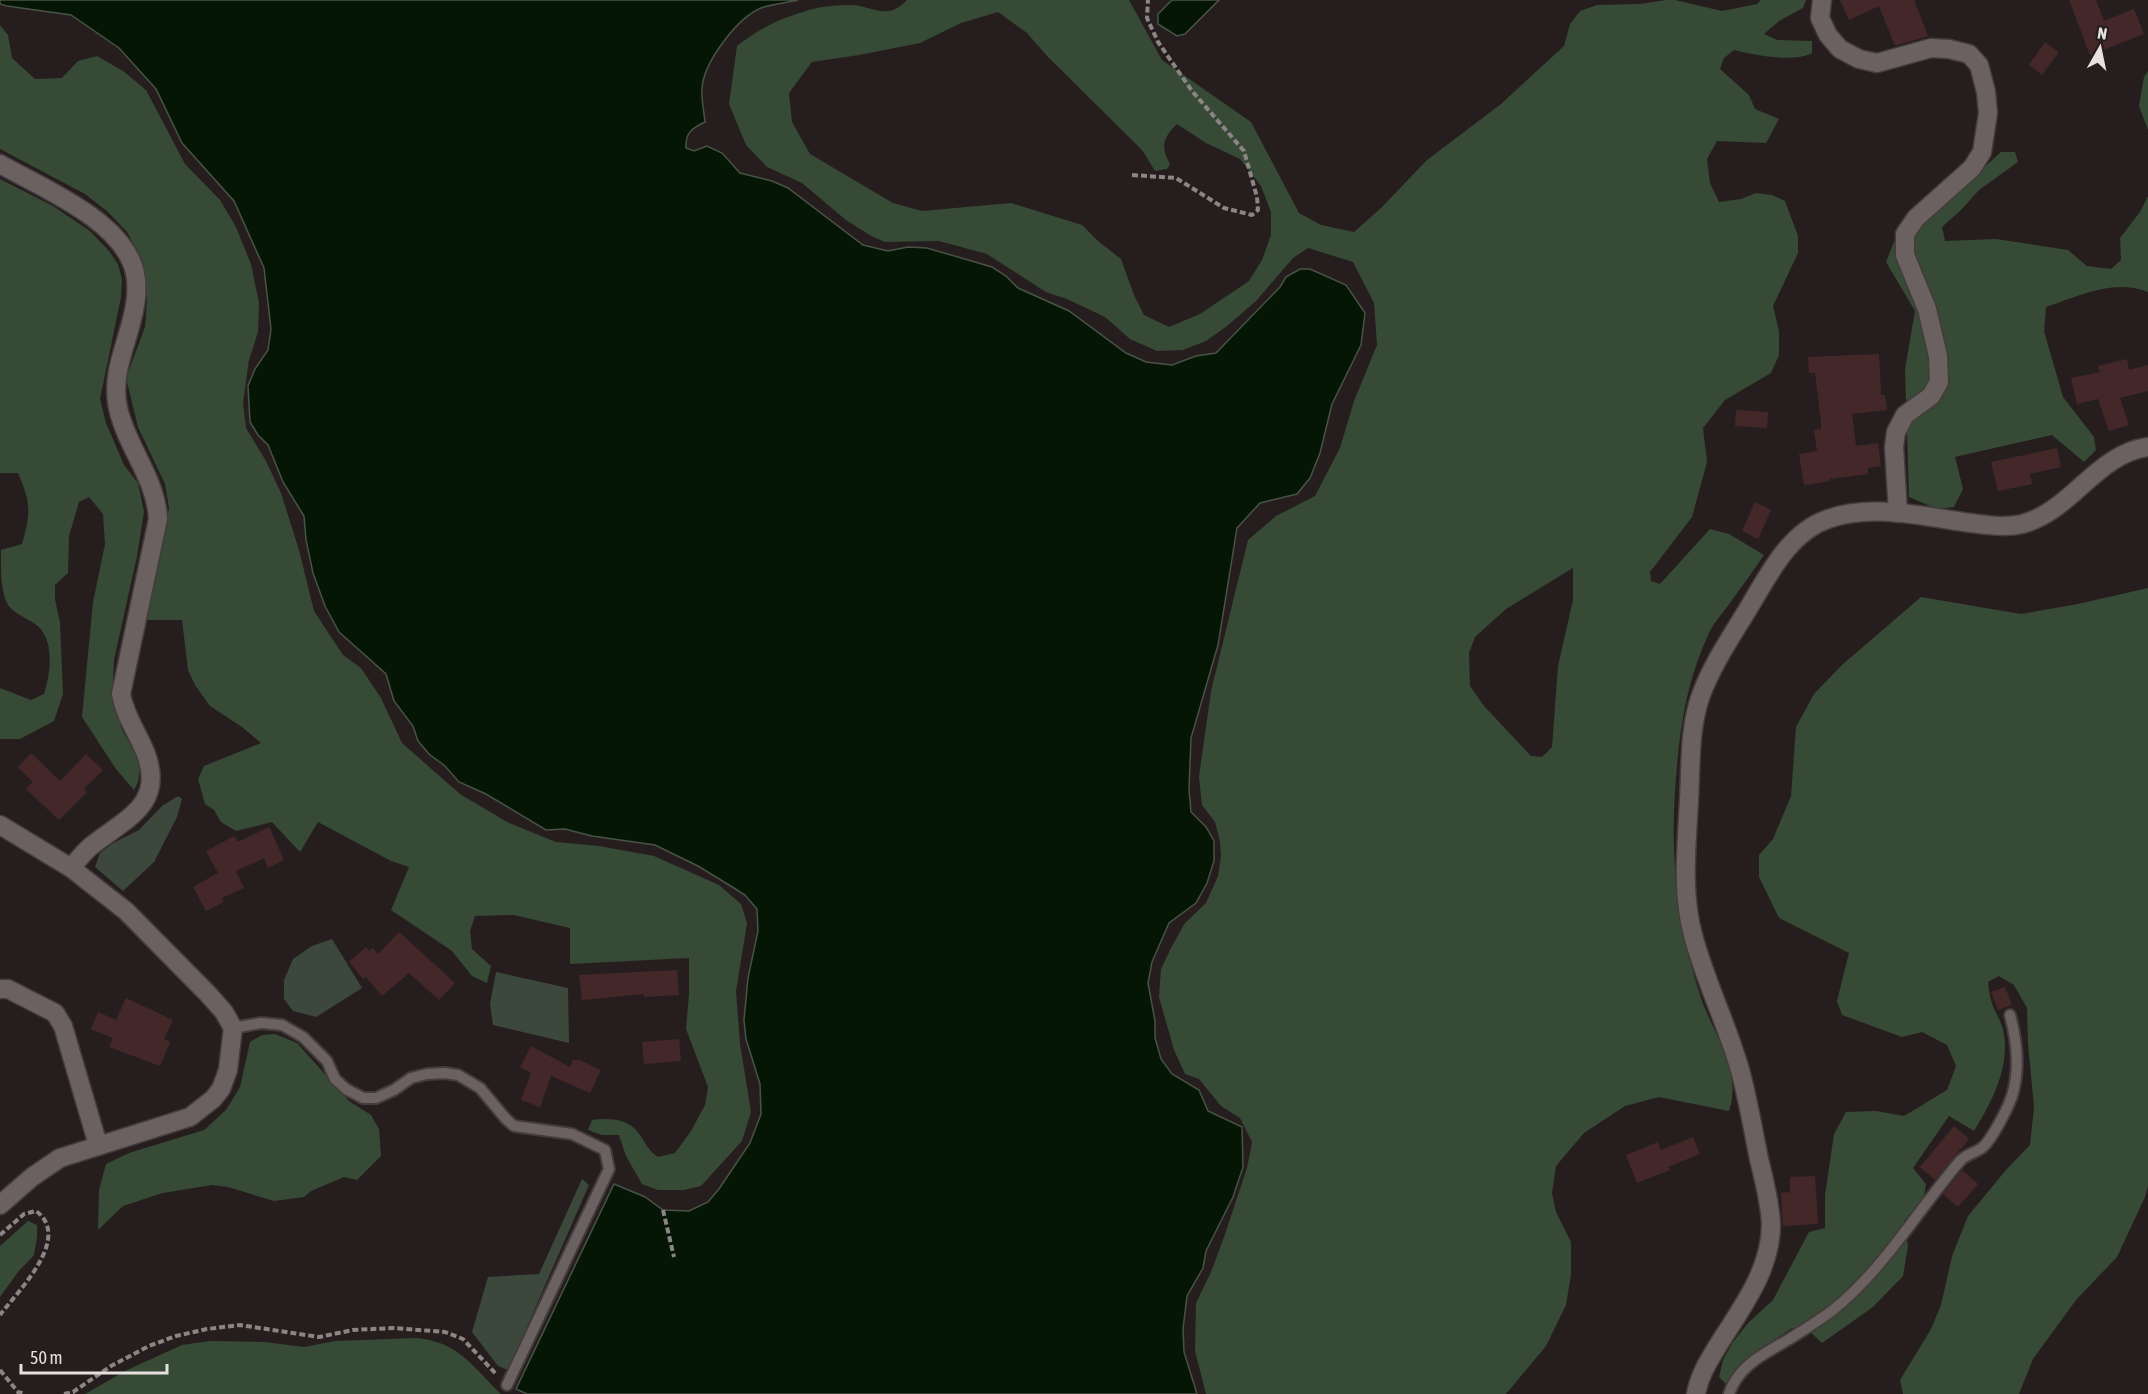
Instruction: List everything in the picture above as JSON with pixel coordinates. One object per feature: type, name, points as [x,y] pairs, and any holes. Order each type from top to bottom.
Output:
[{"type":"street","points":[[1822,0],[1820,18],[1828,35],[1840,49],[1877,63],[1931,48],[1949,49],[1969,54],[1979,64],[1986,92],[1988,113],[1982,152],[1972,168],[1916,218],[1905,234],[1905,255],[1927,309],[1938,356],[1939,382],[1931,396],[1905,415],[1896,432],[1894,447],[1898,513]]},
{"type":"street","points":[[0,164],[82,210],[106,228],[126,250],[135,271],[137,289],[132,318],[119,362],[116,387],[118,408],[131,443],[152,486],[158,519],[122,694],[124,710],[145,754],[152,782],[145,802],[127,820],[88,849],[71,868]]},
{"type":"street","points":[[1696,1394],[1702,1372],[1762,1271],[1769,1246],[1771,1221],[1740,1070],[1694,938],[1688,912],[1686,882],[1694,723],[1701,696],[1715,666],[1768,576],[1790,546],[1802,534],[1825,520],[1866,512],[1898,513],[1999,526],[2020,525],[2039,518],[2060,504],[2097,472],[2120,456],[2148,447]]},
{"type":"street","points":[[0,825],[71,868],[126,911],[208,994],[224,1012],[233,1028],[228,1070],[221,1089],[213,1099],[190,1117],[60,1158],[32,1177],[0,1205]]},
{"type":"street","points":[[0,989],[8,989],[56,1013],[63,1026],[98,1145]]},
{"type":"lane","points":[[1729,1394],[1740,1373],[1758,1356],[1831,1311],[1854,1292],[1962,1158],[1983,1147],[2000,1121],[2012,1095],[2017,1042],[2010,1015]]},
{"type":"lane","points":[[233,1028],[261,1023],[282,1025],[303,1037],[327,1061],[335,1080],[363,1098],[376,1098],[394,1090],[411,1078],[428,1074],[458,1075],[480,1088],[514,1126],[572,1134],[605,1150],[609,1169],[507,1385]]},
{"type":"path","points":[[1132,176],[1176,178],[1224,208],[1240,214],[1252,215],[1258,210],[1257,197],[1244,151],[1192,91],[1158,42],[1147,18],[1148,0]]},
{"type":"path","points":[[663,1210],[674,1257]]},
{"type":"path","points":[[0,1235],[24,1214],[36,1211],[44,1217],[48,1228],[46,1248],[42,1259],[0,1315]]},
{"type":"path","points":[[64,1394],[73,1392],[111,1366],[149,1346],[197,1331],[240,1325],[319,1337],[353,1330],[394,1328],[445,1332],[463,1339],[485,1365],[507,1385]]},
{"type":"path","points":[[0,1370],[18,1392],[25,1394]]},
{"type":"shaded area","points":[[0,0],[798,0],[761,8],[752,13],[723,42],[704,78],[702,97],[705,122],[690,132],[686,148],[694,151],[707,146],[722,153],[740,173],[772,181],[788,188],[863,245],[888,251],[908,247],[927,248],[992,267],[1018,288],[1069,311],[1126,353],[1146,362],[1172,365],[1196,356],[1216,353],[1280,287],[1286,277],[1300,269],[1310,269],[1346,285],[1365,313],[1361,345],[1332,404],[1320,453],[1310,478],[1297,494],[1260,503],[1237,528],[1218,645],[1191,738],[1189,790],[1191,812],[1206,827],[1214,841],[1214,861],[1207,883],[1196,903],[1169,923],[1152,962],[1148,983],[1155,1021],[1155,1038],[1161,1059],[1172,1074],[1199,1090],[1208,1111],[1242,1127],[1243,1167],[1233,1197],[1206,1251],[1203,1268],[1187,1296],[1183,1329],[1184,1352],[1197,1394],[527,1394],[516,1389],[614,1184],[645,1197],[663,1210],[689,1211],[708,1202],[750,1143],[761,1114],[760,1084],[746,1039],[744,1020],[748,978],[758,931],[757,909],[745,895],[734,888],[698,866],[655,845],[592,836],[565,829],[546,830],[486,794],[459,782],[418,741],[413,726],[394,701],[386,674],[339,632],[325,606],[313,573],[304,516],[283,482],[268,445],[250,422],[248,386],[255,369],[268,350],[271,329],[264,268],[234,201],[182,143],[156,89],[119,48],[71,15],[7,6],[0,4]]},
{"type":"shaded area","points":[[907,0],[1129,0],[1162,60],[1251,122],[1299,213],[1321,225],[1354,232],[1381,208],[1427,160],[1501,104],[1564,46],[1570,24],[1580,11],[1597,5],[1675,0],[1722,11],[1757,4],[1761,0],[1806,0],[1803,8],[1779,21],[1764,34],[1777,40],[1812,41],[1812,53],[1785,58],[1734,50],[1724,58],[1720,69],[1749,95],[1755,109],[1779,119],[1766,143],[1717,141],[1707,159],[1710,183],[1719,202],[1741,199],[1756,193],[1772,195],[1785,201],[1798,236],[1798,253],[1773,306],[1779,331],[1779,355],[1771,373],[1725,400],[1703,428],[1707,462],[1692,517],[1650,572],[1651,581],[1660,584],[1710,529],[1729,534],[1764,555],[1713,626],[1696,665],[1684,715],[1675,796],[1674,854],[1680,909],[1700,995],[1729,1066],[1732,1096],[1729,1111],[1659,1097],[1625,1106],[1584,1133],[1556,1166],[1552,1193],[1556,1212],[1571,1242],[1571,1275],[1566,1305],[1546,1346],[1506,1394],[1206,1394],[1195,1351],[1196,1303],[1224,1237],[1247,1168],[1252,1142],[1240,1118],[1221,1106],[1199,1079],[1185,1074],[1174,1050],[1159,997],[1161,969],[1185,923],[1206,903],[1218,876],[1221,856],[1220,841],[1215,822],[1202,805],[1199,777],[1211,691],[1248,540],[1276,516],[1315,496],[1340,448],[1354,401],[1377,345],[1374,303],[1353,262],[1308,248],[1293,258],[1256,301],[1206,341],[1183,350],[1157,351],[1130,339],[1105,317],[1046,292],[987,254],[939,241],[885,242],[871,236],[846,220],[802,183],[767,167],[746,145],[729,104],[737,46],[765,27],[796,14],[821,7],[850,5],[886,11],[900,7]],"holes":[[[998,12],[1027,33],[1047,56],[1142,150],[1155,171],[1167,169],[1170,164],[1164,142],[1177,124],[1206,143],[1240,159],[1261,186],[1271,212],[1271,235],[1262,260],[1249,281],[1200,314],[1169,327],[1144,315],[1121,259],[1082,225],[1011,203],[922,211],[893,203],[810,154],[792,122],[789,93],[812,62],[920,43],[961,23]],[[1573,568],[1573,600],[1558,666],[1552,747],[1542,757],[1531,756],[1484,706],[1470,686],[1469,653],[1475,637],[1506,609]]]},
{"type":"shaded area","points":[[1172,0],[1219,0],[1185,34],[1177,36],[1158,24],[1158,14]]},
{"type":"shaded area","points":[[0,25],[8,35],[12,58],[35,79],[62,78],[78,61],[97,56],[123,71],[146,90],[185,164],[220,200],[236,227],[251,264],[259,303],[258,332],[249,360],[243,403],[246,428],[266,461],[281,493],[299,550],[314,611],[343,655],[361,668],[381,698],[402,743],[460,794],[507,822],[556,842],[599,846],[654,856],[719,885],[741,904],[747,923],[736,991],[740,1044],[751,1112],[742,1141],[701,1186],[684,1190],[658,1190],[642,1184],[626,1156],[619,1135],[602,1135],[588,1130],[592,1120],[622,1121],[637,1131],[658,1157],[675,1153],[691,1131],[705,1105],[708,1087],[686,1029],[689,958],[570,964],[570,928],[514,915],[475,916],[470,931],[472,949],[491,966],[487,983],[472,976],[452,951],[391,910],[409,867],[391,861],[318,822],[300,852],[272,822],[236,831],[221,822],[214,810],[205,804],[198,779],[204,766],[261,743],[210,706],[195,685],[188,670],[182,620],[147,620],[169,508],[165,484],[138,427],[126,378],[145,327],[147,300],[142,261],[127,232],[108,212],[85,194],[0,149]]},
{"type":"shaded area","points":[[2148,71],[2148,130],[2139,106],[2144,77]]},
{"type":"shaded area","points":[[2001,152],[2015,152],[2018,162],[1979,190],[1942,227],[1945,241],[1996,239],[2068,250],[2087,266],[2111,269],[2121,260],[2120,238],[2140,212],[2148,196],[2148,292],[2135,288],[2110,288],[2046,307],[2044,331],[2063,397],[2094,437],[2096,450],[2084,462],[2052,435],[1955,457],[1963,489],[1954,507],[1937,509],[1909,497],[1905,369],[1915,311],[1886,262],[1894,242],[1911,239],[1923,223]]},
{"type":"shaded area","points":[[0,179],[53,206],[90,231],[118,264],[122,279],[121,297],[100,399],[106,423],[124,465],[138,483],[144,512],[137,556],[114,660],[112,699],[122,730],[134,751],[140,768],[134,790],[116,769],[82,717],[93,602],[105,544],[103,514],[89,497],[79,502],[69,536],[68,573],[55,585],[55,599],[60,623],[63,694],[54,721],[20,739],[0,739],[0,688],[31,700],[44,694],[50,660],[47,642],[39,627],[8,605],[2,579],[1,550],[22,544],[28,508],[18,473],[0,473]]},
{"type":"shaded area","points":[[2148,588],[2148,1186],[2117,1257],[2076,1300],[2033,1359],[2019,1394],[1903,1394],[1900,1380],[1931,1329],[1941,1305],[1952,1256],[1968,1216],[2030,1145],[2034,1107],[2027,1008],[2014,985],[1999,976],[1988,982],[1992,1003],[2002,1026],[2005,1040],[2005,1054],[1999,1081],[1974,1131],[1949,1116],[1913,1168],[1926,1184],[1924,1197],[1904,1221],[1908,1246],[1903,1276],[1873,1307],[1822,1343],[1811,1333],[1792,1328],[1750,1356],[1736,1368],[1726,1384],[1719,1377],[1723,1360],[1733,1342],[1748,1323],[1773,1300],[1809,1232],[1825,1228],[1825,1195],[1834,1134],[1846,1112],[1876,1111],[1904,1116],[1947,1090],[1956,1066],[1947,1045],[1922,1032],[1902,1037],[1842,1015],[1837,1001],[1849,953],[1779,918],[1759,877],[1759,855],[1773,839],[1791,796],[1796,727],[1814,694],[1843,664],[1921,597],[2021,614]]},
{"type":"shaded area","points":[[178,796],[182,799],[177,817],[154,862],[123,891],[95,867],[100,853],[113,843],[139,830],[162,806]]},
{"type":"shaded area","points":[[332,939],[362,988],[316,1017],[293,1011],[284,999],[284,980],[293,959],[312,946]]},
{"type":"shaded area","points":[[496,972],[568,988],[569,1043],[493,1025],[490,1004]]},
{"type":"shaded area","points":[[275,1034],[297,1043],[349,1101],[371,1115],[379,1129],[381,1156],[357,1180],[344,1177],[311,1191],[304,1197],[274,1201],[228,1187],[212,1185],[163,1193],[123,1206],[98,1230],[99,1190],[106,1164],[129,1153],[204,1130],[226,1110],[240,1087],[250,1042],[262,1035]]},
{"type":"shaded area","points":[[582,1179],[589,1185],[508,1370],[498,1366],[472,1332],[488,1277],[539,1274]]},
{"type":"shaded area","points":[[28,1221],[37,1225],[34,1255],[0,1297],[0,1246]]},
{"type":"shaded area","points":[[415,1338],[430,1340],[453,1350],[501,1394],[85,1394],[127,1370],[182,1345],[210,1341],[265,1342],[304,1347],[335,1341]]},
{"type":"building","points":[[1840,0],[1914,0],[1928,36],[1895,46],[1879,6],[1849,20]]},
{"type":"building","points":[[2069,0],[2096,0],[2104,21],[2134,9],[2144,34],[2090,55]]},
{"type":"building","points":[[2045,42],[2059,52],[2042,75],[2029,65]]},
{"type":"building","points":[[1879,354],[1881,395],[1885,395],[1887,410],[1852,414],[1856,446],[1878,443],[1881,466],[1868,468],[1868,474],[1804,485],[1799,454],[1817,451],[1814,430],[1821,429],[1815,373],[1809,373],[1808,357]]},
{"type":"building","points":[[2127,359],[2129,370],[2148,365],[2148,391],[2120,398],[2129,425],[2109,431],[2098,399],[2077,404],[2071,378],[2100,372],[2098,366]]},
{"type":"building","points":[[1736,410],[1768,412],[1767,428],[1735,426]]},
{"type":"building","points":[[2057,448],[2061,467],[2030,474],[2032,484],[1998,491],[1991,462]]},
{"type":"building","points":[[1755,502],[1771,510],[1758,539],[1742,531]]},
{"type":"building","points":[[31,753],[60,781],[86,754],[103,770],[84,789],[87,792],[59,820],[26,789],[33,782],[18,767]]},
{"type":"building","points":[[269,827],[284,860],[268,868],[264,858],[236,871],[244,888],[222,898],[224,902],[206,911],[193,887],[218,873],[206,851],[234,836],[238,842]]},
{"type":"building","points":[[399,932],[455,983],[439,1000],[409,973],[382,996],[349,962],[366,947],[369,951],[373,948],[378,954]]},
{"type":"building","points":[[677,970],[679,995],[644,997],[644,994],[582,1000],[579,975]]},
{"type":"building","points":[[2005,987],[2012,1005],[1998,1010],[1991,992]]},
{"type":"building","points":[[126,998],[173,1020],[164,1039],[170,1042],[160,1066],[109,1047],[113,1038],[91,1029],[98,1012],[116,1020]]},
{"type":"building","points":[[679,1039],[681,1061],[644,1064],[642,1042]]},
{"type":"building","points":[[531,1046],[570,1067],[573,1060],[580,1060],[601,1070],[590,1093],[551,1076],[540,1107],[521,1100],[531,1073],[520,1067]]},
{"type":"building","points":[[1954,1126],[1969,1139],[1935,1180],[1920,1167]]},
{"type":"building","points":[[1693,1137],[1700,1154],[1668,1167],[1670,1170],[1637,1183],[1626,1155],[1658,1142],[1661,1150]]},
{"type":"building","points":[[1962,1170],[1978,1184],[1958,1207],[1943,1194]]},
{"type":"building","points":[[1815,1176],[1818,1224],[1783,1226],[1781,1193],[1790,1192],[1790,1177]]}]
